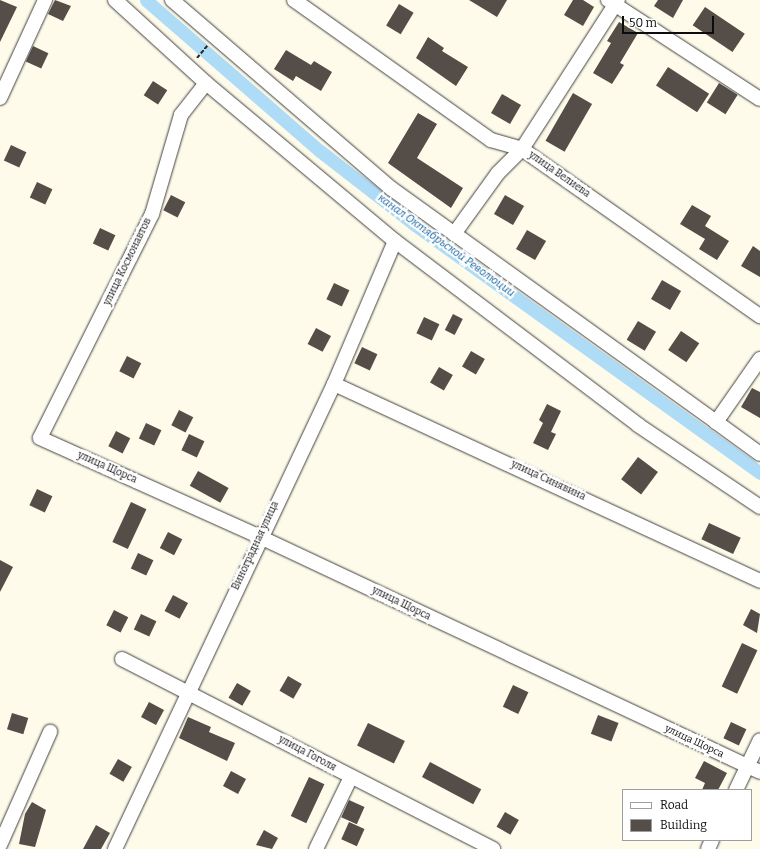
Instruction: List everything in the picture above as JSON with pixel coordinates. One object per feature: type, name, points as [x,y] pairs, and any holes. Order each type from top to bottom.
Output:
[{"type":"street","points":[[0,98],[45,0]]},
{"type":"street","points":[[115,0],[206,83],[395,241],[638,425],[760,507]]},
{"type":"street","points":[[172,0],[392,188],[760,454]]},
{"type":"street","name":"улица Велиева","points":[[294,0],[492,140],[522,149],[760,316]]},
{"type":"street","points":[[454,234],[498,173],[522,149],[613,2],[760,99]]},
{"type":"street","name":"улица Космонавтов","points":[[40,438],[152,214],[181,115],[206,83]]},
{"type":"street","name":"Виноградная улица","points":[[115,849],[260,537],[334,384],[395,241]]},
{"type":"street","points":[[716,422],[760,359]]},
{"type":"street","name":"улица Синявина","points":[[334,384],[760,581]]},
{"type":"street","name":"улица Щорса","points":[[40,438],[260,537],[754,769]]},
{"type":"street","name":"улица Гоголя","points":[[122,659],[188,691],[351,777],[493,849]]},
{"type":"street","points":[[0,845],[50,732]]},
{"type":"street","points":[[737,789],[754,769],[760,740]]},
{"type":"street","points":[[316,849],[351,777]]},
{"type":"path","points":[[194,62],[209,43]]},
{"type":"building","points":[[0,0],[17,7],[0,42]]},
{"type":"building","points":[[55,0],[71,6],[63,21],[48,14]]},
{"type":"building","points":[[469,0],[507,0],[497,17]]},
{"type":"building","points":[[573,0],[583,0],[594,7],[583,26],[564,15]]},
{"type":"building","points":[[658,0],[683,0],[673,18],[654,6]]},
{"type":"building","points":[[399,4],[414,13],[401,34],[386,25]]},
{"type":"building","points":[[705,7],[745,34],[732,52],[693,25]]},
{"type":"building","points":[[619,22],[638,33],[620,63],[624,65],[612,84],[593,73],[611,43],[607,41]]},
{"type":"building","points":[[428,37],[444,48],[442,51],[468,67],[456,86],[416,58]]},
{"type":"building","points":[[33,46],[48,53],[41,69],[26,61]]},
{"type":"building","points":[[286,50],[311,65],[314,61],[332,72],[321,91],[296,76],[293,81],[274,69]]},
{"type":"building","points":[[668,67],[709,94],[697,112],[656,85]]},
{"type":"building","points":[[153,81],[167,90],[158,105],[144,95]]},
{"type":"building","points":[[719,83],[738,95],[725,114],[707,103]]},
{"type":"building","points":[[573,93],[592,104],[565,152],[546,141]]},
{"type":"building","points":[[502,94],[521,105],[510,124],[491,113]]},
{"type":"building","points":[[418,113],[437,124],[417,158],[463,188],[451,208],[388,163]]},
{"type":"building","points":[[11,145],[26,152],[19,168],[4,160]]},
{"type":"building","points":[[37,182],[52,189],[45,205],[30,197]]},
{"type":"building","points":[[171,195],[185,202],[178,217],[163,210]]},
{"type":"building","points":[[505,195],[524,206],[513,225],[494,214]]},
{"type":"building","points":[[692,205],[711,216],[705,226],[729,241],[717,260],[699,249],[705,239],[680,224]]},
{"type":"building","points":[[100,228],[115,235],[108,251],[93,243]]},
{"type":"building","points":[[527,230],[546,241],[535,260],[516,249]]},
{"type":"building","points":[[753,246],[760,251],[760,277],[741,266]]},
{"type":"building","points":[[662,280],[681,291],[670,310],[651,299]]},
{"type":"building","points":[[334,283],[349,290],[342,306],[326,299]]},
{"type":"building","points":[[453,314],[463,319],[455,335],[445,330]]},
{"type":"building","points":[[424,317],[439,324],[432,340],[416,333]]},
{"type":"building","points":[[638,321],[656,332],[645,351],[627,340]]},
{"type":"building","points":[[316,328],[331,336],[323,352],[308,344]]},
{"type":"building","points":[[681,331],[699,343],[686,362],[668,350]]},
{"type":"building","points":[[362,347],[377,354],[370,370],[354,363]]},
{"type":"building","points":[[471,351],[485,359],[476,375],[462,367]]},
{"type":"building","points":[[127,356],[141,363],[134,378],[119,371]]},
{"type":"building","points":[[439,367],[453,375],[444,391],[430,383]]},
{"type":"building","points":[[752,388],[760,392],[760,418],[741,407]]},
{"type":"building","points":[[547,404],[561,411],[551,432],[556,434],[548,450],[533,443],[543,423],[539,420]]},
{"type":"building","points":[[179,410],[193,417],[186,432],[171,425]]},
{"type":"building","points":[[146,423],[161,430],[154,446],[139,438]]},
{"type":"building","points":[[116,431],[130,438],[123,453],[108,446]]},
{"type":"building","points":[[189,434],[204,441],[197,457],[181,450]]},
{"type":"building","points":[[638,457],[658,472],[641,494],[621,479]]},
{"type":"building","points":[[198,471],[229,488],[220,503],[190,486]]},
{"type":"building","points":[[37,489],[52,496],[45,512],[29,505]]},
{"type":"building","points":[[131,502],[146,509],[128,549],[112,542]]},
{"type":"building","points":[[709,523],[741,538],[733,554],[701,539]]},
{"type":"building","points":[[168,532],[182,539],[174,555],[160,548]]},
{"type":"building","points":[[138,553],[153,560],[146,576],[131,568]]},
{"type":"building","points":[[0,560],[13,567],[0,592]]},
{"type":"building","points":[[173,595],[188,603],[180,619],[165,611]]},
{"type":"building","points":[[751,609],[760,614],[757,633],[743,625]]},
{"type":"building","points":[[114,610],[128,617],[121,632],[106,625]]},
{"type":"building","points":[[141,614],[156,621],[149,637],[134,629]]},
{"type":"building","points":[[742,643],[757,650],[737,694],[722,687]]},
{"type":"building","points":[[288,676],[302,684],[293,699],[280,691]]},
{"type":"building","points":[[237,683],[251,691],[242,706],[228,698]]},
{"type":"building","points":[[513,685],[528,692],[518,714],[503,707]]},
{"type":"building","points":[[149,702],[164,710],[156,725],[141,717]]},
{"type":"building","points":[[12,713],[28,718],[23,734],[7,729]]},
{"type":"building","points":[[598,715],[619,723],[611,742],[591,734]]},
{"type":"building","points":[[188,717],[211,727],[209,732],[235,743],[227,761],[179,738]]},
{"type":"building","points":[[731,722],[746,729],[739,745],[723,738]]},
{"type":"building","points":[[368,723],[405,741],[394,763],[357,745]]},
{"type":"building","points":[[118,759],[132,767],[123,782],[110,774]]},
{"type":"building","points":[[704,761],[727,773],[719,789],[702,789],[705,783],[695,778]]},
{"type":"building","points":[[430,762],[481,789],[473,804],[422,777]]},
{"type":"building","points":[[231,771],[246,779],[238,794],[223,786]]},
{"type":"building","points":[[309,777],[324,784],[306,823],[291,816]]},
{"type":"building","points":[[349,800],[365,807],[357,824],[341,817]]},
{"type":"building","points":[[32,802],[46,810],[35,847],[19,844],[25,814]]},
{"type":"building","points":[[505,812],[519,820],[510,835],[496,827]]},
{"type":"building","points":[[349,822],[365,829],[357,846],[341,839]]},
{"type":"building","points":[[96,825],[110,833],[101,849],[83,849]]},
{"type":"building","points":[[264,830],[278,838],[272,849],[256,845]]},
{"type":"waterway","name":"канал Октябрьской Революции","points":[[146,0],[320,151],[415,225],[760,473]]}]
